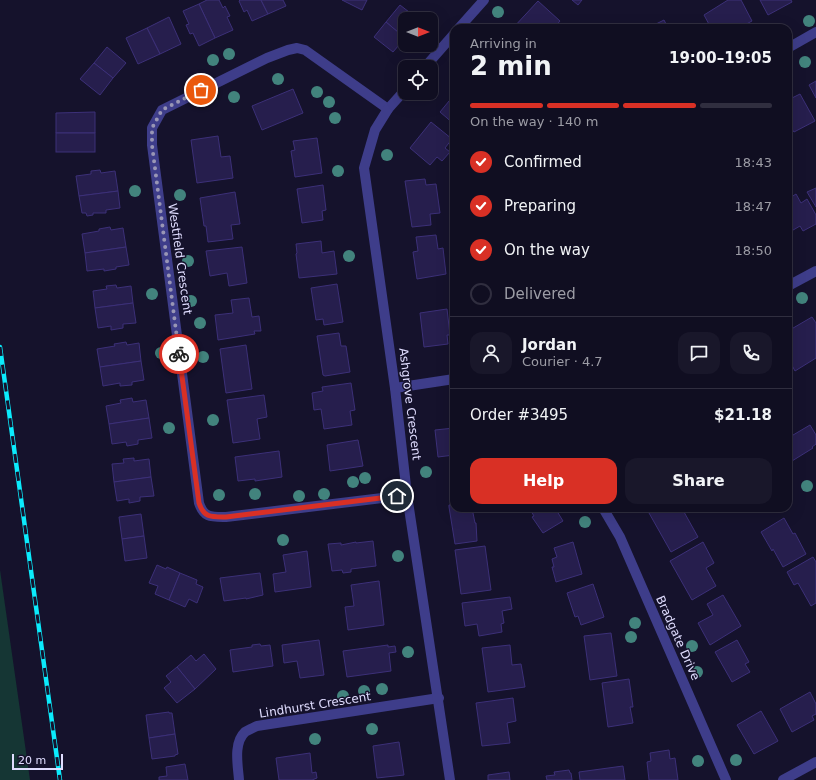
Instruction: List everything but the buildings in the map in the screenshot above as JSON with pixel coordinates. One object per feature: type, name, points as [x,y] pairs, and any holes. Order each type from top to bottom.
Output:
[{"type":"street","points":[[463,24],[484,0]]},
{"type":"street","points":[[792,46],[816,32]]},
{"type":"street","points":[[431,60],[450,39]]},
{"type":"street","name":"Westfield Crescent","points":[[388,109],[305,50],[297,48],[267,58],[162,110],[152,128],[152,145],[199,503],[202,512],[206,515],[226,517],[407,495]]},
{"type":"street","name":"Ashgrove Crescent","points":[[398,98],[388,109],[375,130],[364,168],[395,388],[407,495],[439,698],[450,780]]},
{"type":"street","points":[[792,284],[816,271]]},
{"type":"street","points":[[395,388],[450,380]]},
{"type":"street","name":"Bradgate Drive","points":[[605,512],[620,537],[726,780]]},
{"type":"street","name":"Lindhurst Crescent","points":[[240,780],[238,752],[240,739],[246,732],[257,726],[439,698]]},
{"type":"street","points":[[783,780],[816,762]]},
{"type":"green space","points":[[0,570],[30,780],[0,780]]},
{"type":"railway","points":[[0,347],[60,780]]},
{"type":"way so far","points":[[179,354],[152,145],[152,128],[162,110],[201,90]]},
{"type":"route","points":[[179,354],[199,503],[202,512],[206,515],[226,517],[397,496]]}]
